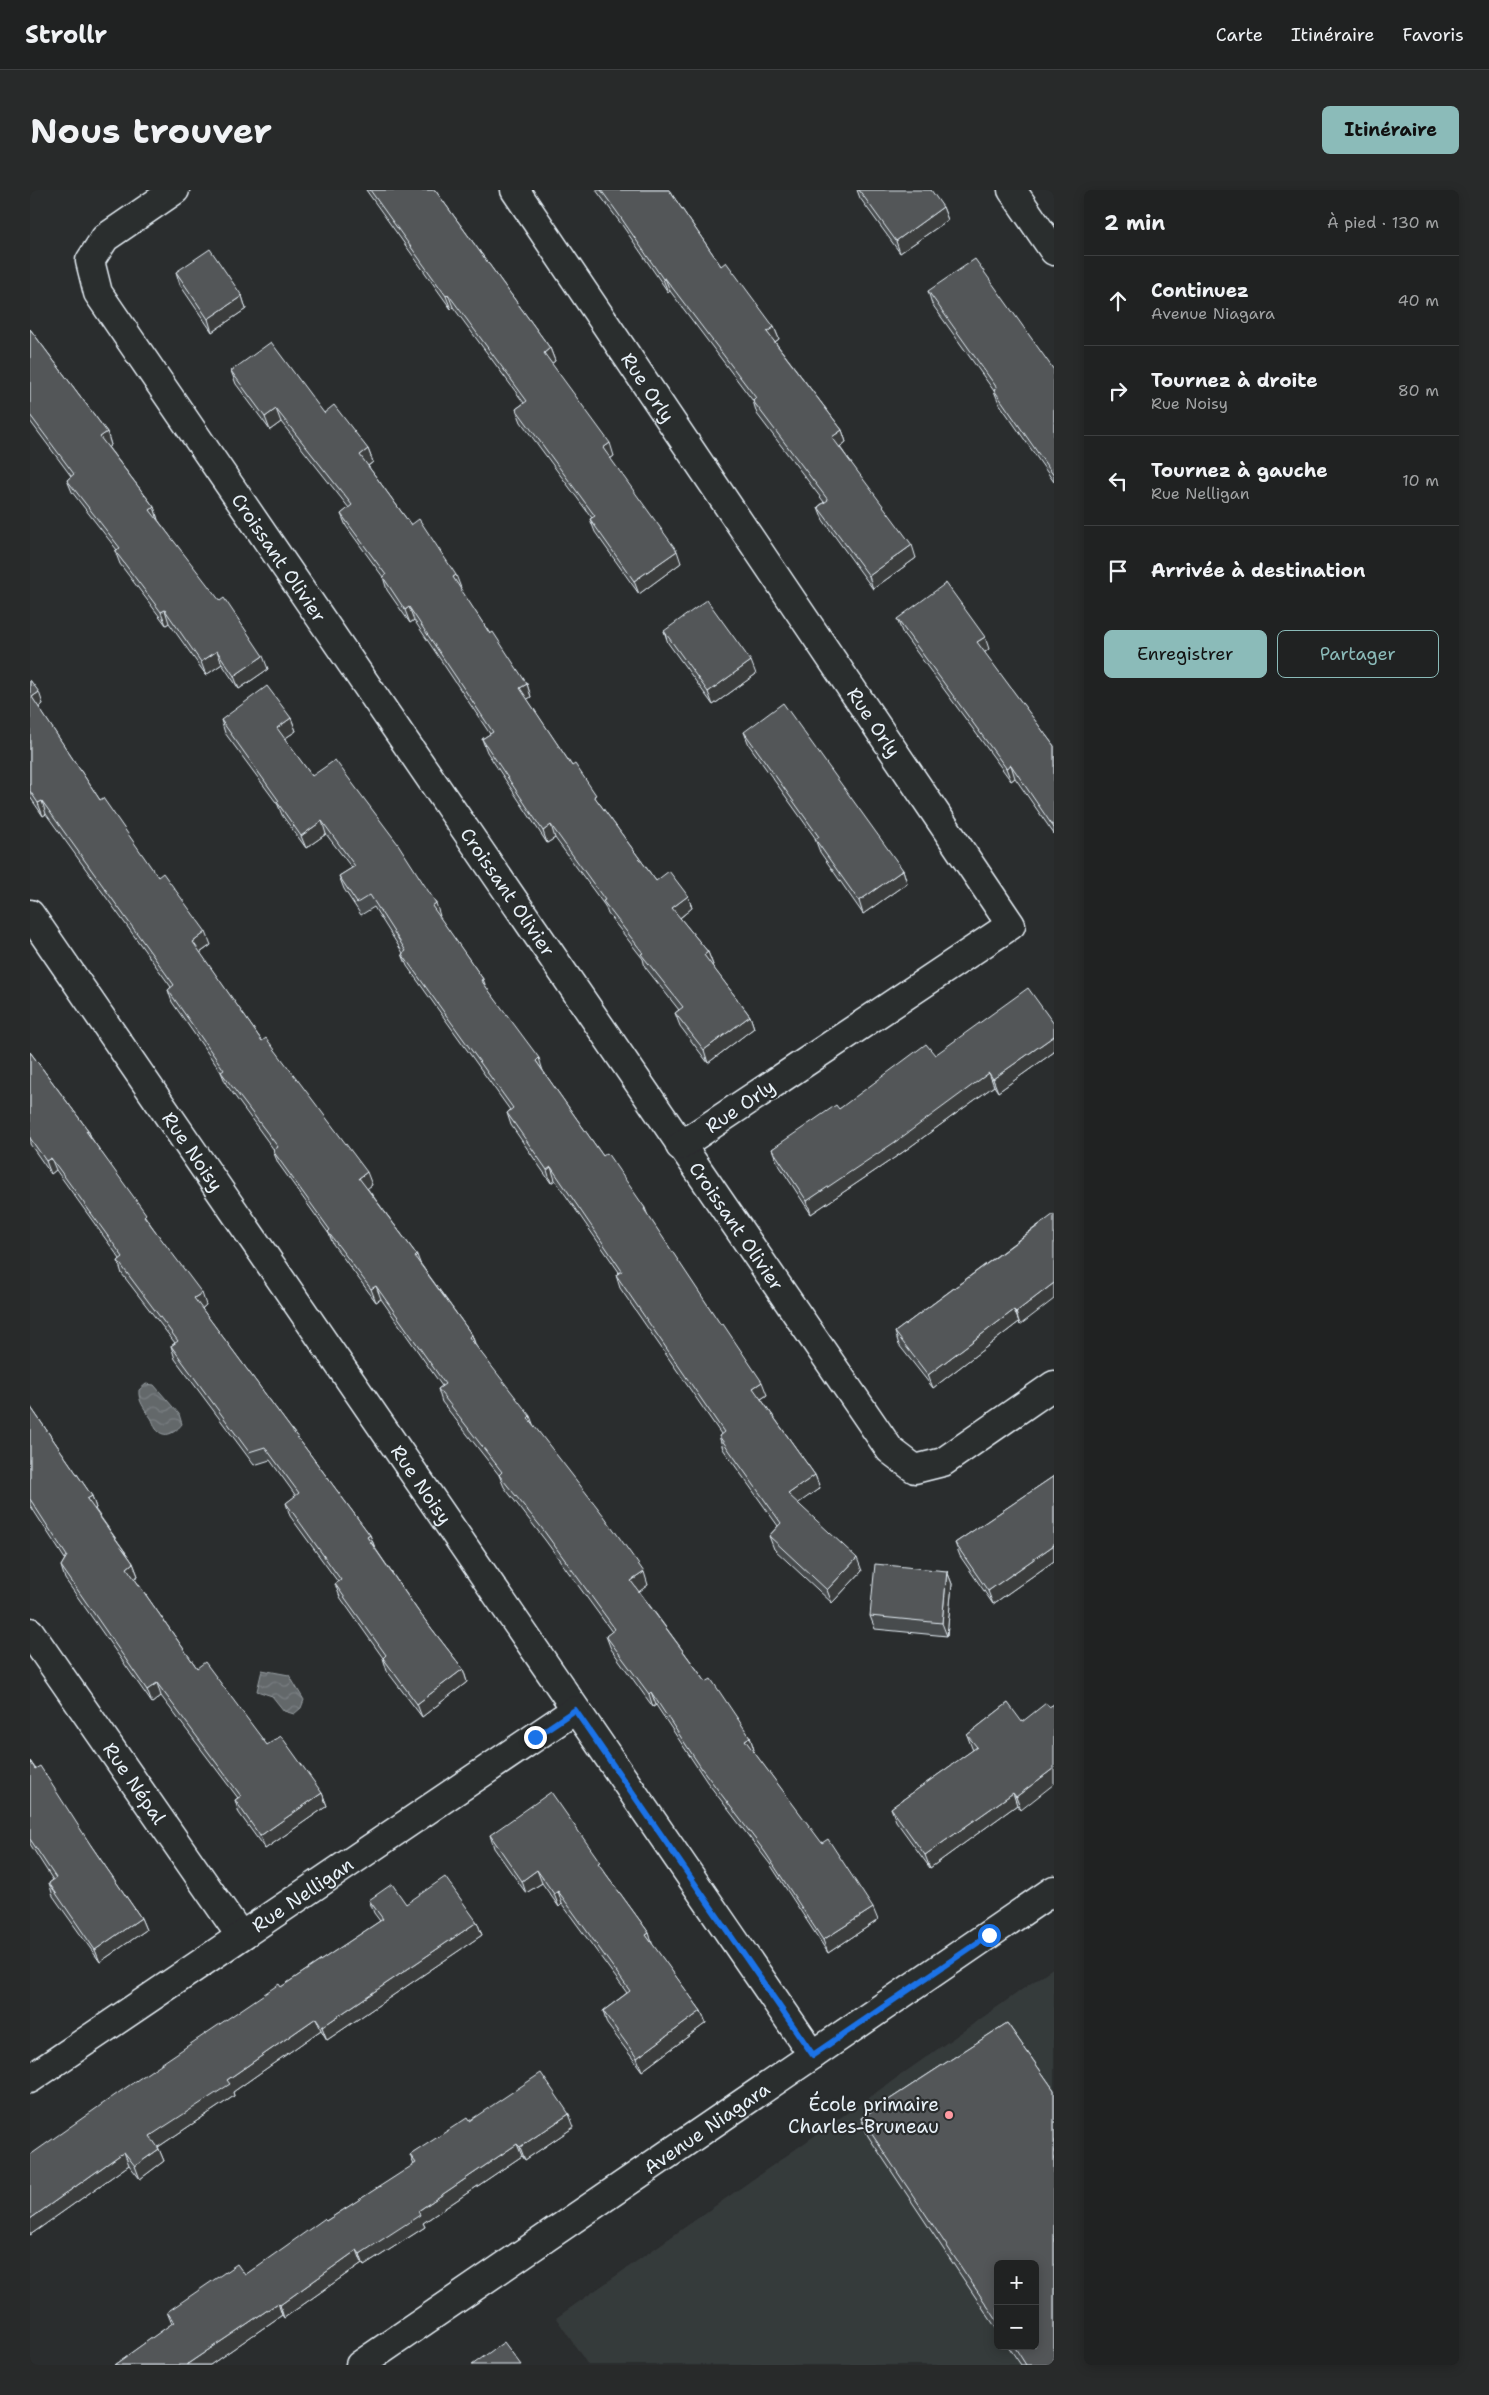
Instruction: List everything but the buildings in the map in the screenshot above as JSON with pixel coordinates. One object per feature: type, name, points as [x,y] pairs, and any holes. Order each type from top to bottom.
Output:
[{"type":"street","name":"Croissant Olivier","points":[[175,190],[105,238],[90,261],[98,294],[890,1450],[915,1469],[943,1462],[1054,1385]]},
{"type":"street","name":"Rue Orly","points":[[515,190],[1011,925],[680,1146]]},
{"type":"street","points":[[1012,190],[1054,251]]},
{"type":"street","name":"Rue Noisy","points":[[30,914],[813,2055]]},
{"type":"street","name":"Rue Népal","points":[[30,1632],[240,1935]]},
{"type":"street","name":"Rue Nelligan","points":[[30,2079],[240,1935],[575,1710]]},
{"type":"street","name":"Avenue Niagara","points":[[360,2365],[1054,1890]]},
{"type":"shaded area","name":"École primaire Charles-Bruneau","points":[[1054,1967],[1054,2365],[588,2365],[556,2318]]},
{"type":"water","points":[[146,1384],[154,1385],[179,1414],[182,1424],[174,1432],[163,1434],[155,1428],[152,1419],[139,1398],[139,1390]]},
{"type":"water","points":[[262,1670],[289,1675],[304,1700],[301,1708],[294,1714],[284,1711],[272,1696],[257,1691]]},
{"type":"place","name":"École primaire Charles-Bruneau","points":[[949,2115]]},
{"type":"route","points":[[535,1737],[575,1710],[813,2055],[989,1935]]}]
